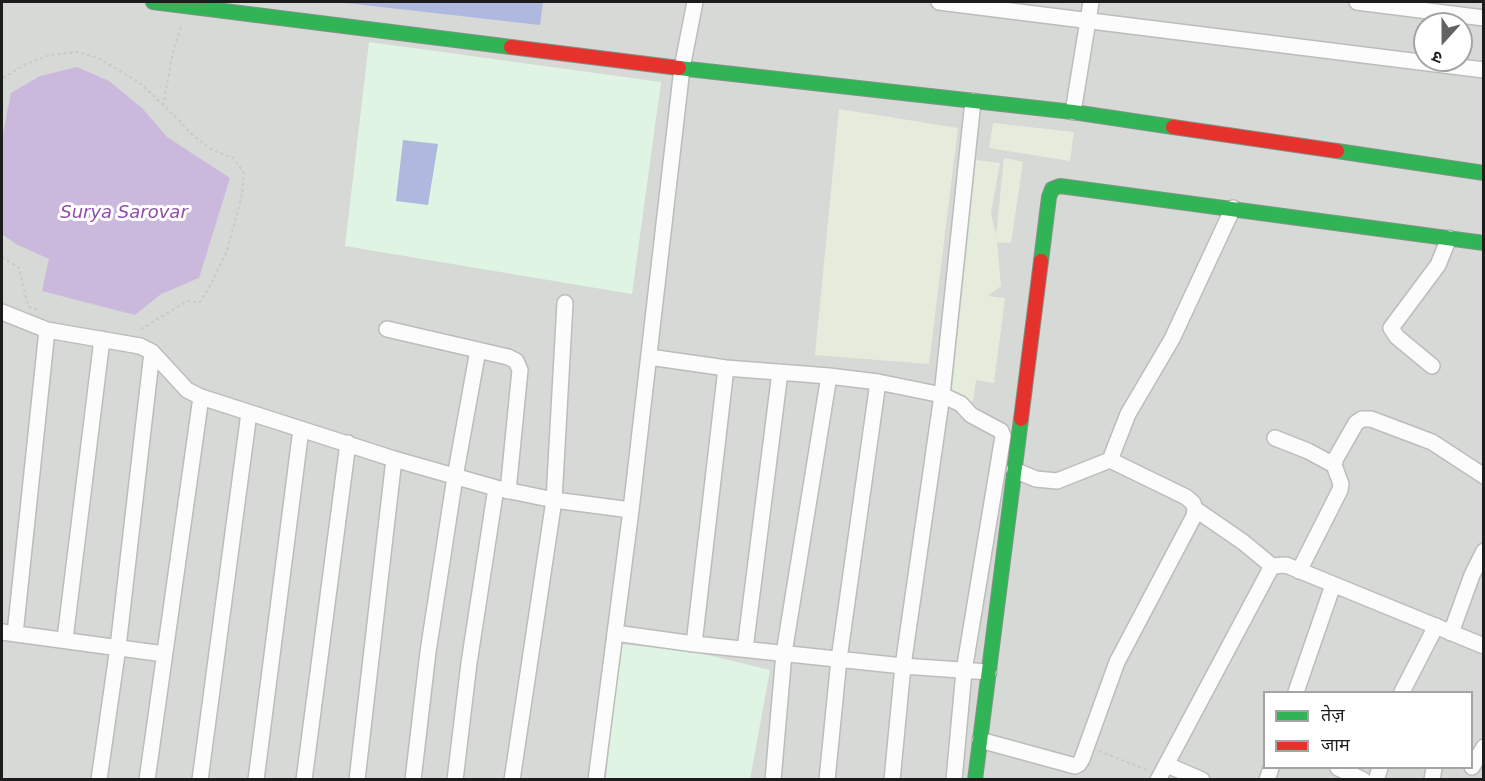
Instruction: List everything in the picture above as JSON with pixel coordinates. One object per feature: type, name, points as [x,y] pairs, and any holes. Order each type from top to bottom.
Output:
[{"type":"street","points":[[153,2],[188,4],[682,68],[1073,112],[1484,173]]},
{"type":"street","points":[[597,780],[682,68],[695,2]]},
{"type":"street","points":[[939,2],[1484,70]]},
{"type":"street","points":[[1073,112],[1091,2]]},
{"type":"street","points":[[1357,2],[1484,18]]},
{"type":"street","points":[[892,780],[903,666],[942,395],[973,101]]},
{"type":"street","points":[[975,780],[1049,197],[1052,189],[1060,186],[1233,207],[1484,243]]},
{"type":"street","points":[[1014,470],[1036,479],[1057,481],[1110,460],[1128,414],[1172,339],[1233,207]]},
{"type":"street","points":[[1432,366],[1397,338],[1391,328],[1438,265],[1449,238]]},
{"type":"street","points":[[512,780],[554,500],[565,303]]},
{"type":"street","points":[[2,312],[47,330],[140,346],[152,352],[178,381],[201,397],[348,442],[394,459],[502,490],[554,500],[631,510]]},
{"type":"street","points":[[387,329],[508,357],[516,361],[520,370],[502,490],[469,663],[455,780]]},
{"type":"street","points":[[47,330],[8,633],[164,654]]},
{"type":"street","points":[[65,639],[102,339]]},
{"type":"street","points":[[413,780],[428,652],[455,477],[478,350]]},
{"type":"street","points":[[99,780],[118,647],[152,352]]},
{"type":"street","points":[[649,357],[726,368],[878,382],[942,395],[961,404],[971,415],[1001,430],[1003,436],[964,671],[954,780]]},
{"type":"street","points":[[694,644],[726,368]]},
{"type":"street","points":[[745,649],[780,372]]},
{"type":"street","points":[[773,780],[784,653],[829,376]]},
{"type":"street","points":[[827,780],[839,659],[878,382]]},
{"type":"street","points":[[147,780],[201,397]]},
{"type":"street","points":[[200,780],[249,412]]},
{"type":"street","points":[[1334,465],[1341,447],[1356,423],[1362,419],[1371,419],[1432,442],[1484,476]]},
{"type":"street","points":[[256,780],[302,429]]},
{"type":"street","points":[[1275,438],[1308,451],[1334,465],[1341,484],[1299,571]]},
{"type":"street","points":[[304,780],[348,442]]},
{"type":"street","points":[[357,780],[394,459]]},
{"type":"street","points":[[980,740],[1075,766],[1079,764],[1117,662],[1194,516],[1195,509],[1193,503],[1186,497],[1110,460]]},
{"type":"street","points":[[1195,509],[1243,542],[1272,566],[1286,565],[1484,646]]},
{"type":"street","points":[[1451,633],[1472,575],[1484,551]]},
{"type":"street","points":[[1202,780],[1162,773],[1272,566]]},
{"type":"street","points":[[1297,691],[1333,585]]},
{"type":"street","points":[[1403,691],[1436,626]]},
{"type":"street","points":[[615,633],[694,644],[903,666],[989,672]]},
{"type":"street","points":[[1473,764],[1484,747]]},
{"type":"street","points":[[1340,769],[1363,780]]},
{"type":"path","points":[[163,106],[173,52],[188,4]]},
{"type":"path","points":[[2,84],[4,77],[26,64],[50,55],[78,52],[98,58],[140,83],[182,122],[189,132],[212,150],[233,158],[244,173],[227,251],[200,302],[187,301],[135,333]]},
{"type":"path","points":[[2,257],[19,268],[28,306],[39,310]]},
{"type":"path","points":[[1087,746],[1162,773]]},
{"type":"shaded area","points":[[2,2],[1483,2],[1483,779],[2,780]]},
{"type":"shaded area","points":[[337,2],[543,2],[540,25]]},
{"type":"shaded area","points":[[369,42],[661,82],[632,294],[345,246]]},
{"type":"shaded area","points":[[839,109],[958,128],[929,364],[815,355]]},
{"type":"shaded area","points":[[993,123],[1074,132],[1070,161],[989,148]]},
{"type":"shaded area","points":[[403,140],[438,144],[428,205],[396,201]]},
{"type":"shaded area","points":[[1004,158],[1023,162],[1011,243],[997,242],[1001,286],[988,296],[1005,298],[994,383],[976,380],[973,401],[950,407],[976,160],[1000,163],[991,213],[996,235]]},
{"type":"shaded area","points":[[619,644],[695,652],[770,670],[750,779],[606,780]]},
{"type":"water","name":"Surya Sarovar","points":[[77,67],[109,81],[142,108],[167,137],[230,178],[199,278],[161,294],[135,315],[42,291],[49,259],[16,244],[2,234],[2,139],[11,93],[40,76]]},
{"type":"traffic: fast","points":[[153,2],[511,47]]},
{"type":"traffic: fast","points":[[679,68],[1073,112],[1173,127]]},
{"type":"traffic: fast","points":[[1337,151],[1484,173]]},
{"type":"traffic: fast","points":[[1041,261],[1049,197],[1052,189],[1060,186],[1484,243]]},
{"type":"traffic: fast","points":[[975,780],[1021,419]]},
{"type":"traffic: jam","points":[[511,47],[679,68]]},
{"type":"traffic: jam","points":[[1173,127],[1337,151]]},
{"type":"traffic: jam","points":[[1021,419],[1041,261]]}]
